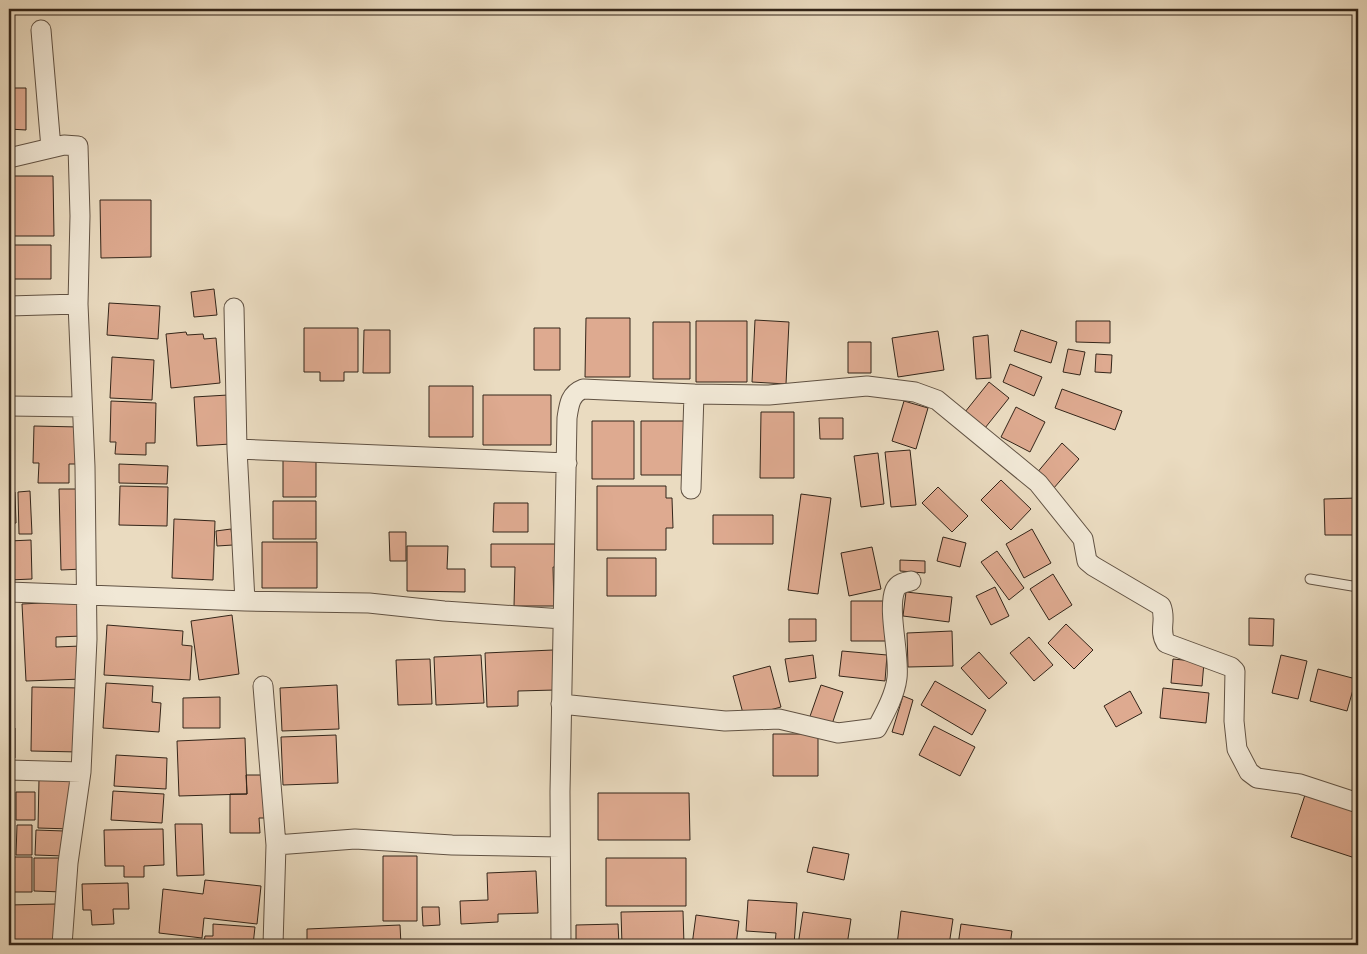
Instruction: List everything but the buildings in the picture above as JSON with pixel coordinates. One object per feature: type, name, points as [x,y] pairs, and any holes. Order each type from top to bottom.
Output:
[{"type":"street","points":[[41,30],[51,148]]},
{"type":"street","points":[[9,158],[64,145],[78,146],[78,304],[88,594],[81,772],[68,863],[62,945]]},
{"type":"street","points":[[9,306],[78,304]]},
{"type":"street","points":[[234,308],[237,449],[245,601]]},
{"type":"street","points":[[561,945],[561,704],[568,418],[570,401],[576,392],[584,390],[769,396],[867,386],[915,392],[937,400],[1038,483],[1082,539],[1087,561],[1092,566],[1161,606],[1165,619],[1161,629],[1166,643],[1231,667],[1235,671],[1234,721],[1237,749],[1249,772],[1257,778],[1300,784],[1358,803]]},
{"type":"street","points":[[691,489],[694,394]]},
{"type":"street","points":[[9,406],[82,407]]},
{"type":"street","points":[[237,449],[567,463]]},
{"type":"street","points":[[561,704],[725,721],[779,719],[838,733],[876,728],[884,715],[897,678],[894,620],[895,590],[902,582],[911,581]]},
{"type":"street","points":[[9,592],[245,601],[369,603],[463,613],[563,619]]},
{"type":"street","points":[[263,686],[276,845],[273,945]]},
{"type":"street","points":[[9,770],[81,772]]},
{"type":"street","points":[[276,845],[355,838],[452,845],[560,846]]},
{"type":"lane","points":[[1310,580],[1358,587]]}]
